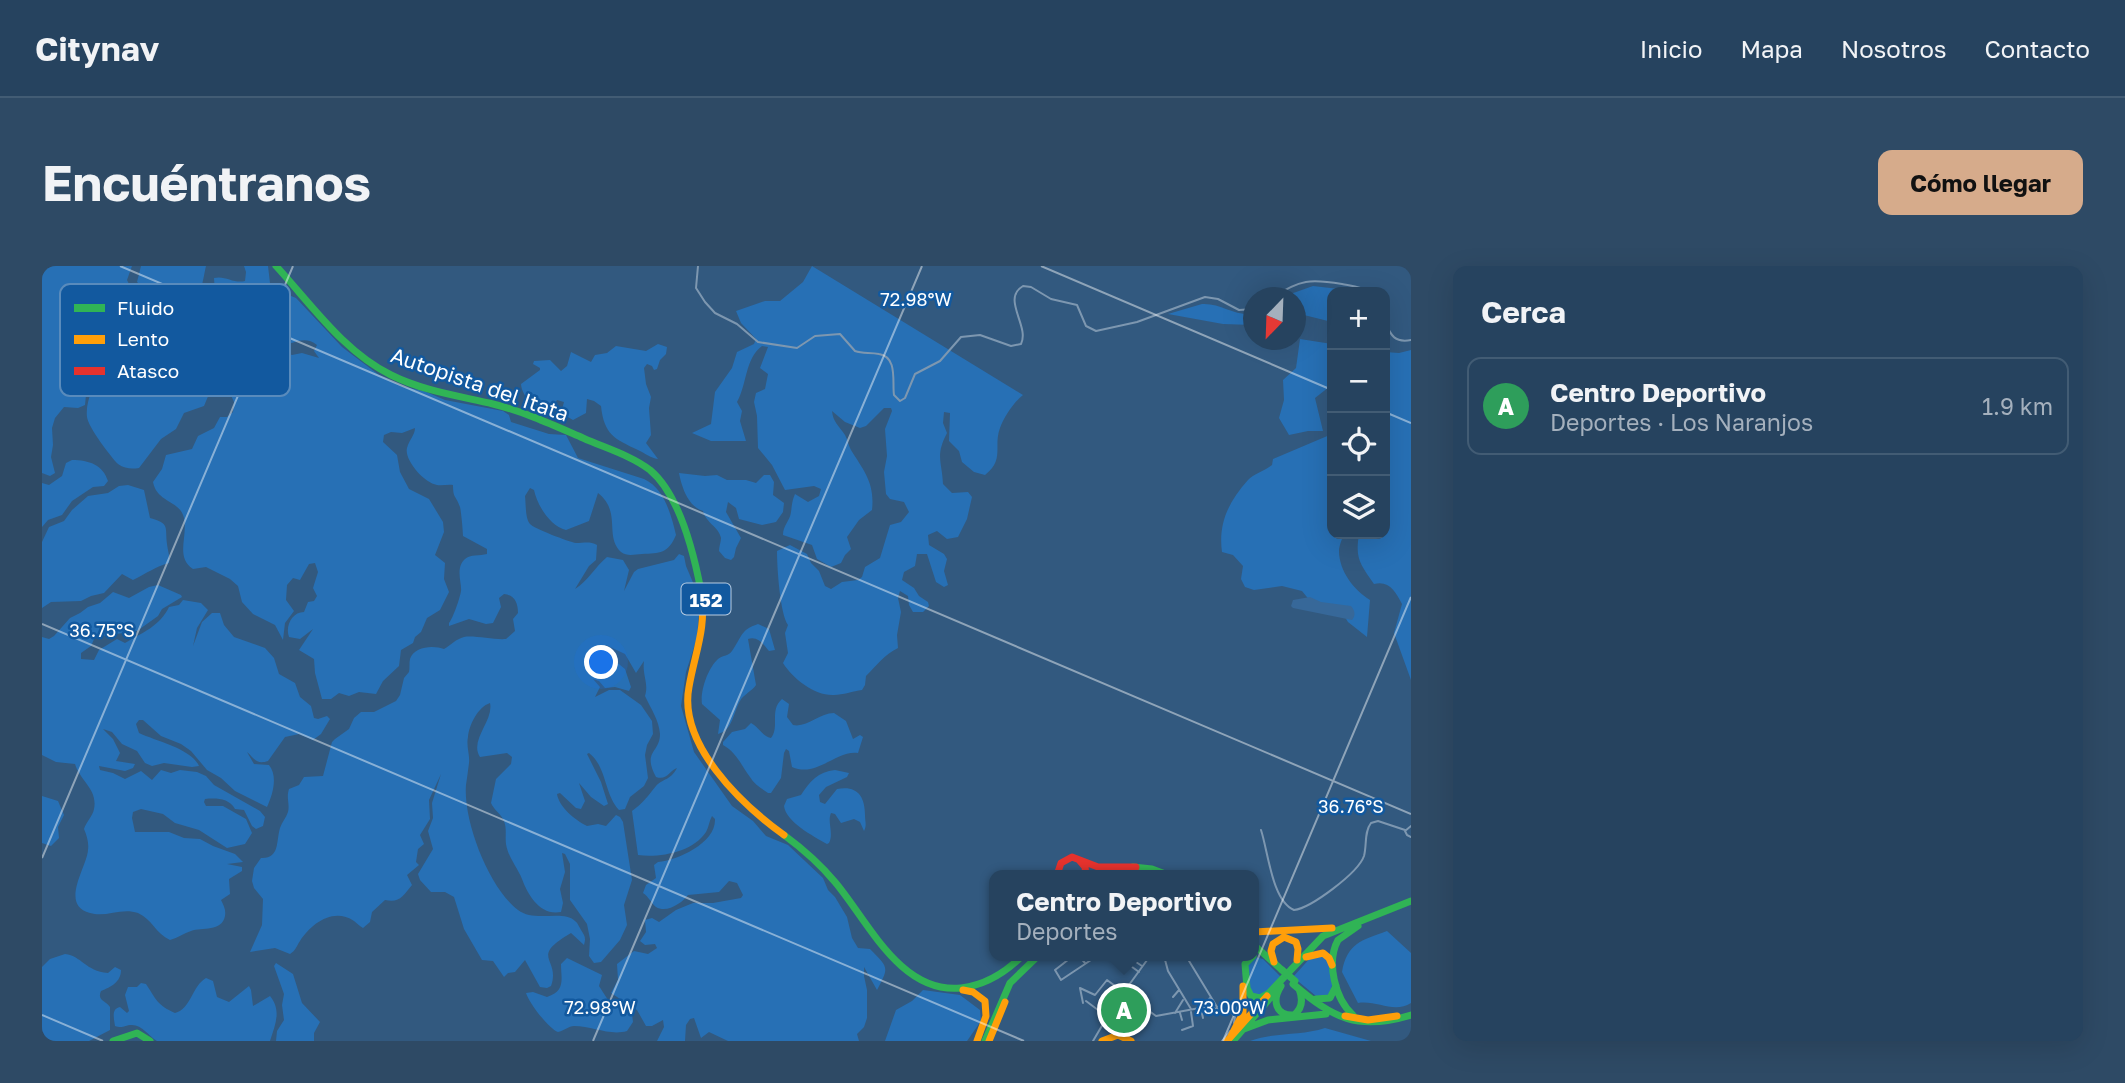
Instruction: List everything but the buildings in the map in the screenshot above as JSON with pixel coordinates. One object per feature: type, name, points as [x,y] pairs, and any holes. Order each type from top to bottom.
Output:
[{"type":"main road","name":"Autopista del Itata","points":[[278,266],[359,351],[390,372],[528,411],[621,450],[659,474],[676,500],[700,570],[706,597],[706,629],[691,692],[692,719],[702,742],[731,783],[757,811],[823,863],[895,954],[922,978],[945,985],[971,983],[996,974],[1013,961]]},
{"type":"main road","name":"Autopista del Itata","points":[[278,266],[355,351],[385,372],[411,383],[534,417],[625,456],[645,467],[660,480],[675,505],[703,597],[703,629],[687,701],[689,720],[698,742],[730,786],[747,805],[803,848],[827,872],[904,968],[924,982],[947,988],[966,987],[990,980],[1015,961]]},
{"type":"main road","points":[[1059,870],[1061,863],[1074,857],[1100,867],[1155,870]]},
{"type":"main road","points":[[1060,870],[1063,863],[1072,859],[1084,864],[1085,870]]},
{"type":"main road","points":[[1115,870],[1136,867]]},
{"type":"main road","points":[[1230,1039],[1326,939],[1411,903]]},
{"type":"main road","points":[[1296,963],[1320,938],[1345,926],[1411,903]]},
{"type":"main road","points":[[1259,932],[1345,926]]},
{"type":"main road","points":[[1357,926],[1340,938],[1333,958],[1342,1005],[1352,1015],[1368,1020]]},
{"type":"main road","points":[[1274,962],[1270,953],[1271,945],[1278,937],[1293,939],[1299,947],[1289,978]]},
{"type":"main road","points":[[1259,951],[1317,1005],[1336,1017]]},
{"type":"main road","points":[[1307,957],[1321,953],[1328,957],[1332,964],[1335,992],[1327,1000],[1316,999]]},
{"type":"main road","points":[[1259,958],[1342,1015],[1368,1020],[1411,1013]]},
{"type":"main road","points":[[987,1041],[1010,984],[1018,972],[1033,961]]},
{"type":"main road","points":[[1230,1039],[1240,1021],[1244,1006],[1241,961]]},
{"type":"main road","points":[[1247,961],[1245,965],[1248,991],[1256,998],[1273,992]]},
{"type":"main road","points":[[1273,992],[1276,1009],[1291,1016],[1298,1013],[1303,1005],[1289,978]]},
{"type":"main road","points":[[947,988],[975,991],[985,1000],[986,1016],[977,1041]]},
{"type":"main road","points":[[1230,1039],[1244,1028],[1273,992]]},
{"type":"main road","points":[[1244,1028],[1264,1020],[1295,1018],[1315,1012],[1356,1023],[1372,1024],[1411,1013]]},
{"type":"main road","points":[[113,1041],[134,1032],[141,1033],[150,1041]]},
{"type":"main road","points":[[1102,1041],[1113,1035],[1120,1035],[1131,1041]]},
{"type":"street","points":[[698,266],[696,288],[705,302],[715,313],[737,324],[755,341],[766,345],[797,348],[815,336],[840,334],[855,351],[880,354],[889,360],[893,370],[894,395],[901,401],[906,397],[915,374],[940,361],[961,337],[981,336],[1011,346],[1021,344],[1023,334],[1014,300],[1016,291],[1023,286],[1031,287],[1051,299],[1077,305],[1086,326],[1096,331],[1129,324],[1207,297],[1243,310]]},
{"type":"street","points":[[1291,287],[1316,279],[1360,287]]},
{"type":"street","points":[[1390,333],[1396,340],[1411,340]]},
{"type":"street","points":[[1261,830],[1276,892],[1283,903],[1293,910],[1315,901],[1357,867],[1364,854],[1367,830],[1371,823],[1378,821],[1405,830],[1411,837]]},
{"type":"street","points":[[1405,830],[1411,826]]},
{"type":"street","points":[[1067,961],[1055,971],[1062,980],[1090,961]]},
{"type":"street","points":[[1124,961],[1139,972]]},
{"type":"street","points":[[1134,961],[1143,967]]},
{"type":"street","points":[[1093,1041],[1122,993],[1147,961]]},
{"type":"street","points":[[1165,961],[1168,971],[1191,1010],[1192,1028],[1182,1030]]},
{"type":"street","points":[[1189,961],[1218,1008]]},
{"type":"street","points":[[1107,1016],[1084,1002],[1080,988],[1095,995],[1106,980],[1156,1016],[1201,1008],[1218,1008],[1233,1013],[1234,1024],[1222,1041]]},
{"type":"street","points":[[1173,997],[1179,989]]},
{"type":"street","points":[[1201,1008],[1211,997]]},
{"type":"street","points":[[1174,1014],[1184,998]]},
{"type":"street","points":[[1201,1008],[1203,1018]]},
{"type":"street","points":[[1180,1012],[1182,1020]]},
{"type":"street","points":[[1192,1021],[1196,1020]]},
{"type":"shaded area","points":[[42,266],[132,266],[127,280],[129,284],[60,284],[60,396],[86,396],[85,405],[78,408],[64,407],[55,418],[51,457],[55,473],[50,476],[42,473]]},
{"type":"shaded area","points":[[141,266],[206,266],[202,284],[137,282]]},
{"type":"shaded area","points":[[244,266],[268,266],[270,283],[214,284],[214,278],[245,281]]},
{"type":"shaded area","points":[[812,266],[1023,395],[1002,424],[995,464],[985,475],[974,472],[962,462],[959,451],[949,441],[950,413],[944,412],[943,423],[947,433],[940,453],[943,484],[952,493],[968,492],[972,497],[967,519],[958,537],[947,539],[937,531],[928,535],[929,545],[944,554],[947,559],[944,571],[948,585],[944,587],[936,582],[927,554],[917,554],[915,566],[904,572],[902,580],[914,588],[929,606],[923,612],[913,612],[908,596],[900,591],[898,648],[866,676],[862,690],[837,695],[812,690],[783,663],[788,653],[785,633],[788,625],[781,601],[777,551],[790,545],[807,554],[819,571],[825,586],[831,589],[842,582],[858,580],[865,567],[880,558],[890,525],[901,522],[909,512],[904,502],[890,499],[886,494],[885,429],[891,408],[884,408],[866,426],[860,428],[845,422],[832,411],[868,478],[872,492],[872,510],[859,520],[847,537],[851,549],[841,563],[831,567],[817,559],[812,545],[783,535],[795,494],[808,502],[819,496],[821,489],[814,486],[785,490],[772,465],[758,448],[754,402],[756,393],[765,389],[768,374],[760,368],[768,347],[762,346],[752,357],[737,402],[742,411],[740,421],[746,441],[711,441],[692,433],[711,424],[715,392],[732,368],[737,352],[754,344],[756,339],[741,323],[736,311],[765,301],[780,301],[803,282]]},
{"type":"shaded area","points":[[1313,286],[1327,288],[1327,321],[1306,316],[1306,288]]},
{"type":"shaded area","points":[[290,296],[296,298],[342,347],[379,375],[403,387],[424,391],[445,400],[503,411],[509,415],[511,422],[549,434],[566,435],[578,458],[644,479],[662,495],[676,535],[670,546],[659,553],[632,555],[621,552],[616,546],[609,508],[598,493],[589,521],[566,530],[550,520],[541,508],[534,490],[530,488],[525,496],[530,524],[559,538],[597,545],[596,560],[589,566],[575,589],[607,557],[623,560],[629,570],[624,591],[638,569],[674,560],[679,554],[684,556],[700,599],[697,638],[686,672],[681,706],[694,752],[732,806],[753,821],[766,836],[788,845],[823,878],[847,917],[852,938],[858,948],[870,949],[884,964],[884,977],[877,990],[864,967],[867,1018],[864,1027],[857,1034],[859,1041],[728,1041],[709,1032],[701,1038],[694,1018],[686,1025],[685,1041],[657,1041],[664,1027],[663,1020],[646,1026],[637,1010],[611,993],[618,980],[617,964],[634,951],[648,954],[657,948],[655,944],[645,945],[640,941],[646,932],[645,920],[652,918],[659,922],[676,910],[693,903],[713,903],[741,898],[743,895],[737,883],[729,881],[719,892],[688,895],[679,904],[660,909],[643,893],[646,885],[656,878],[654,865],[685,854],[703,843],[714,828],[715,819],[712,816],[706,832],[685,849],[666,854],[638,855],[632,811],[677,768],[660,778],[656,777],[652,768],[651,757],[660,734],[645,696],[644,661],[636,673],[625,654],[606,645],[603,647],[604,652],[625,669],[631,687],[629,691],[615,687],[605,688],[593,679],[600,687],[595,697],[609,690],[620,690],[641,705],[652,721],[653,734],[645,755],[648,778],[644,786],[630,797],[625,809],[619,810],[614,804],[599,766],[589,753],[587,754],[608,804],[604,806],[591,797],[579,783],[585,801],[581,809],[576,808],[560,793],[557,794],[568,813],[587,826],[606,826],[616,815],[623,822],[632,880],[624,905],[627,925],[620,940],[601,962],[594,963],[589,956],[587,924],[570,900],[570,864],[565,854],[562,853],[565,872],[560,889],[563,903],[561,912],[554,912],[541,908],[531,898],[509,853],[504,821],[491,803],[496,779],[511,764],[512,757],[507,753],[480,757],[477,751],[479,737],[489,717],[490,703],[478,712],[469,732],[466,800],[469,817],[480,853],[507,900],[518,910],[532,916],[570,918],[577,923],[583,934],[584,945],[571,933],[551,948],[548,953],[553,977],[551,986],[540,987],[525,960],[515,972],[504,977],[493,961],[482,960],[464,929],[454,897],[445,892],[431,892],[420,880],[418,874],[433,849],[428,831],[433,818],[432,803],[441,774],[429,800],[430,819],[420,835],[424,844],[418,849],[416,862],[419,865],[407,875],[412,885],[403,895],[398,899],[385,900],[372,912],[370,922],[363,928],[346,917],[331,917],[323,919],[310,929],[290,954],[275,948],[250,952],[262,925],[263,899],[254,888],[254,868],[261,858],[271,856],[276,848],[280,828],[288,812],[289,789],[299,785],[304,777],[323,776],[332,742],[349,729],[354,718],[361,712],[374,712],[396,701],[404,678],[409,672],[410,659],[416,651],[430,647],[444,649],[464,637],[506,639],[515,631],[513,619],[518,613],[515,600],[504,594],[499,598],[501,607],[493,623],[486,624],[469,619],[449,626],[460,594],[462,563],[470,556],[487,554],[487,549],[463,536],[459,503],[454,495],[453,485],[432,483],[421,476],[409,459],[407,448],[415,428],[384,435],[383,442],[397,455],[400,472],[409,489],[429,499],[443,522],[444,532],[435,555],[445,563],[444,579],[449,592],[440,610],[427,618],[413,643],[401,650],[399,666],[383,681],[376,694],[359,692],[349,696],[339,693],[331,699],[322,699],[314,659],[299,650],[313,629],[300,639],[289,637],[290,620],[296,614],[304,612],[308,602],[314,601],[317,596],[313,588],[318,572],[315,563],[309,564],[300,580],[293,578],[287,585],[286,600],[294,611],[285,623],[283,640],[275,625],[253,614],[242,602],[238,586],[230,579],[206,567],[193,569],[188,564],[183,553],[185,525],[182,512],[159,494],[153,482],[162,469],[166,455],[192,449],[198,436],[214,428],[220,417],[227,417],[233,412],[231,396],[290,396],[290,354],[302,353],[319,358],[314,351],[317,345],[306,340],[290,344]]},
{"type":"shaded area","points":[[1202,304],[1215,305],[1243,314],[1243,325],[1223,324],[1168,314]]},
{"type":"shaded area","points":[[1306,340],[1327,343],[1327,389],[1315,398],[1323,431],[1289,435],[1279,418],[1284,400],[1283,380],[1296,368],[1298,350],[1306,350]]},
{"type":"shaded area","points":[[658,344],[667,347],[666,354],[657,369],[654,370],[647,364],[644,368],[651,397],[651,435],[646,443],[658,459],[612,435],[605,424],[601,406],[594,401],[587,399],[586,413],[573,420],[561,413],[564,402],[557,400],[552,408],[541,407],[528,399],[522,389],[521,384],[540,370],[533,364],[534,361],[550,360],[561,371],[567,366],[571,352],[591,362],[595,355],[607,353],[616,346],[646,351]]},
{"type":"shaded area","points":[[1411,350],[1411,680],[1394,633],[1402,604],[1388,585],[1374,584],[1358,556],[1359,539],[1390,539],[1390,352]]},
{"type":"shaded area","points":[[91,396],[208,396],[204,406],[184,413],[176,429],[161,439],[139,468],[118,464],[100,442],[88,422]]},
{"type":"shaded area","points":[[1327,436],[1327,539],[1342,539],[1339,549],[1345,573],[1358,591],[1370,600],[1367,637],[1348,622],[1343,614],[1315,607],[1302,591],[1282,586],[1254,590],[1245,587],[1241,579],[1243,566],[1233,555],[1222,552],[1223,522],[1235,496],[1248,480],[1272,465],[1273,459]]},
{"type":"shaded area","points":[[72,460],[94,464],[103,471],[108,481],[104,486],[93,487],[72,501],[62,515],[48,520],[42,527],[42,483],[49,485],[62,476],[66,463]]},
{"type":"shaded area","points":[[679,473],[717,475],[727,480],[756,483],[764,475],[770,475],[774,482],[773,495],[784,503],[783,512],[776,522],[762,525],[739,519],[736,508],[728,502],[726,512],[741,538],[734,557],[731,560],[725,558],[719,551],[720,534],[703,511],[690,501]]},
{"type":"shaded area","points":[[128,485],[144,490],[150,518],[164,524],[169,563],[133,580],[122,574],[104,593],[81,601],[51,602],[42,608],[42,542],[49,527],[64,521],[88,496],[108,493],[119,486]]},
{"type":"shaded area","points":[[158,585],[182,597],[162,609],[158,616],[137,631],[95,637],[91,646],[81,653],[81,659],[94,660],[99,650],[117,639],[125,643],[156,624],[169,607],[179,605],[183,600],[201,603],[208,610],[197,628],[193,646],[202,622],[212,613],[220,613],[224,625],[234,637],[265,648],[274,658],[279,674],[295,683],[300,697],[311,706],[314,718],[327,716],[330,719],[321,734],[313,740],[299,734],[285,737],[268,761],[258,761],[247,752],[254,764],[269,765],[272,769],[274,785],[267,807],[235,791],[207,770],[191,751],[161,736],[143,720],[136,724],[139,733],[181,750],[199,766],[164,763],[152,766],[145,763],[137,751],[122,744],[112,732],[103,729],[113,739],[120,753],[116,761],[135,764],[133,768],[125,771],[99,766],[100,770],[125,779],[141,771],[152,780],[161,770],[171,773],[180,770],[197,772],[206,776],[214,785],[260,811],[265,817],[263,826],[256,829],[244,810],[235,809],[222,800],[205,799],[206,806],[223,806],[246,819],[252,833],[245,844],[227,848],[199,830],[175,823],[163,814],[141,809],[133,812],[135,832],[169,832],[184,838],[200,839],[235,854],[243,862],[227,864],[242,867],[242,871],[229,879],[230,894],[221,900],[225,914],[220,925],[191,931],[170,940],[138,913],[90,913],[81,909],[76,902],[77,885],[88,850],[84,829],[95,802],[75,764],[56,762],[42,755],[42,637],[49,639],[54,636],[70,618],[100,603],[113,592],[129,598]]},
{"type":"shaded area","points":[[1310,597],[1321,602],[1351,606],[1354,616],[1352,620],[1291,606],[1293,600]]},
{"type":"shaded area","points":[[758,624],[769,629],[775,650],[769,651],[757,640],[748,639],[756,685],[741,699],[727,729],[718,734],[720,720],[702,704],[706,680],[711,668],[718,659],[731,653],[744,631]]},
{"type":"shaded area","points":[[782,699],[789,704],[787,717],[793,725],[834,713],[846,721],[853,739],[860,735],[863,737],[858,753],[842,755],[810,769],[792,767],[789,751],[786,749],[781,778],[771,793],[768,793],[754,782],[723,742],[732,732],[745,729],[751,723],[771,738],[775,729],[776,708]]},
{"type":"shaded area","points":[[835,770],[849,773],[847,777],[826,787],[819,795],[820,802],[825,804],[837,789],[855,790],[865,808],[866,825],[864,831],[860,822],[854,819],[841,823],[835,814],[831,813],[831,835],[827,844],[795,823],[784,806],[787,799],[801,795],[815,778]]},
{"type":"shaded area","points":[[42,796],[58,801],[64,815],[58,827],[59,838],[51,846],[42,843]]},
{"type":"shaded area","points":[[1387,931],[1411,953],[1411,1003],[1392,1007],[1358,1003],[1342,972],[1344,962],[1357,944]]},
{"type":"shaded area","points":[[65,954],[100,972],[108,973],[115,967],[121,970],[117,981],[100,994],[101,999],[110,1007],[110,1030],[89,1041],[42,1041],[42,967],[50,959]]},
{"type":"shaded area","points":[[1323,955],[1333,975],[1328,998],[1316,996],[1293,977],[1312,956]]},
{"type":"shaded area","points":[[567,958],[602,975],[599,986],[608,1000],[632,1014],[633,1022],[627,1031],[614,1032],[574,1026],[558,1032],[540,1015],[526,993],[533,992],[547,997],[557,991],[561,984],[561,964]]},
{"type":"shaded area","points":[[1259,958],[1263,959],[1281,977],[1262,996],[1250,993],[1247,964],[1259,961]]},
{"type":"shaded area","points":[[276,963],[293,974],[302,1003],[320,1022],[314,1033],[314,1041],[276,1041],[277,1031],[284,1020],[284,994],[274,966]]},
{"type":"shaded area","points":[[206,978],[213,981],[217,997],[229,1002],[249,986],[253,1006],[270,996],[277,1013],[270,1041],[157,1041],[136,1025],[115,1026],[115,1010],[120,1007],[127,1013],[129,1011],[125,995],[128,987],[146,984],[161,1004],[175,1013],[185,1007]]},
{"type":"shaded area","points":[[923,990],[960,995],[980,1010],[981,1021],[967,1041],[885,1041],[896,1010],[912,1001]]},
{"type":"shaded area","points":[[1325,1028],[1371,1041],[1250,1041],[1269,1036]]},
{"type":"traffic: fast","points":[[276,266],[343,340],[358,354],[391,375],[428,389],[528,415],[626,456],[650,470],[670,494],[684,526],[701,591]]},
{"type":"traffic: fast","points":[[784,835],[823,869],[888,952],[920,979],[939,987],[961,988],[995,977],[1017,961]]},
{"type":"traffic: fast","points":[[1133,867],[1155,870]]},
{"type":"traffic: fast","points":[[1248,961],[1245,964],[1247,988],[1251,996],[1260,998],[1269,993],[1323,936],[1411,901]]},
{"type":"traffic: fast","points":[[1353,1015],[1337,990],[1333,959],[1338,940],[1358,926]]},
{"type":"traffic: fast","points":[[1259,949],[1282,970]]},
{"type":"traffic: fast","points":[[985,1041],[1010,983],[1033,961]]},
{"type":"traffic: fast","points":[[1282,970],[1295,981]]},
{"type":"traffic: fast","points":[[1293,984],[1321,1006],[1348,1019],[1376,1022],[1411,1015]]},
{"type":"traffic: fast","points":[[1281,986],[1276,1002],[1279,1010],[1288,1015],[1294,1015],[1301,1006],[1299,989]]},
{"type":"traffic: fast","points":[[1316,999],[1330,998],[1336,986]]},
{"type":"traffic: fast","points":[[1233,1041],[1277,990]]},
{"type":"traffic: fast","points":[[1244,1029],[1268,1020],[1326,1014]]},
{"type":"traffic: fast","points":[[113,1041],[137,1033],[150,1041]]},
{"type":"traffic: slow","points":[[701,591],[701,628],[689,687],[688,708],[693,730],[703,751],[732,790],[784,835]]},
{"type":"traffic: slow","points":[[1259,932],[1332,928]]},
{"type":"traffic: slow","points":[[1274,962],[1271,951],[1273,944],[1284,937],[1296,942],[1297,960]]},
{"type":"traffic: slow","points":[[1306,957],[1323,953],[1332,965]]},
{"type":"traffic: slow","points":[[1231,1036],[1243,1013],[1243,986]]},
{"type":"traffic: slow","points":[[963,990],[973,992],[985,1001],[986,1016],[977,1041]]},
{"type":"traffic: slow","points":[[1227,1041],[1267,996]]},
{"type":"traffic: slow","points":[[989,1041],[1005,1002]]},
{"type":"traffic: slow","points":[[1345,1016],[1368,1020],[1397,1016]]},
{"type":"traffic: slow","points":[[1102,1041],[1118,1035],[1131,1041]]},
{"type":"traffic: jam","points":[[1059,870],[1061,863],[1072,857],[1098,867],[1136,867]]},
{"type":"traffic: jam","points":[[1079,860],[1085,870]]},
{"type":"place","name":"Centro Deportivo","points":[[1124,1010]]}]
